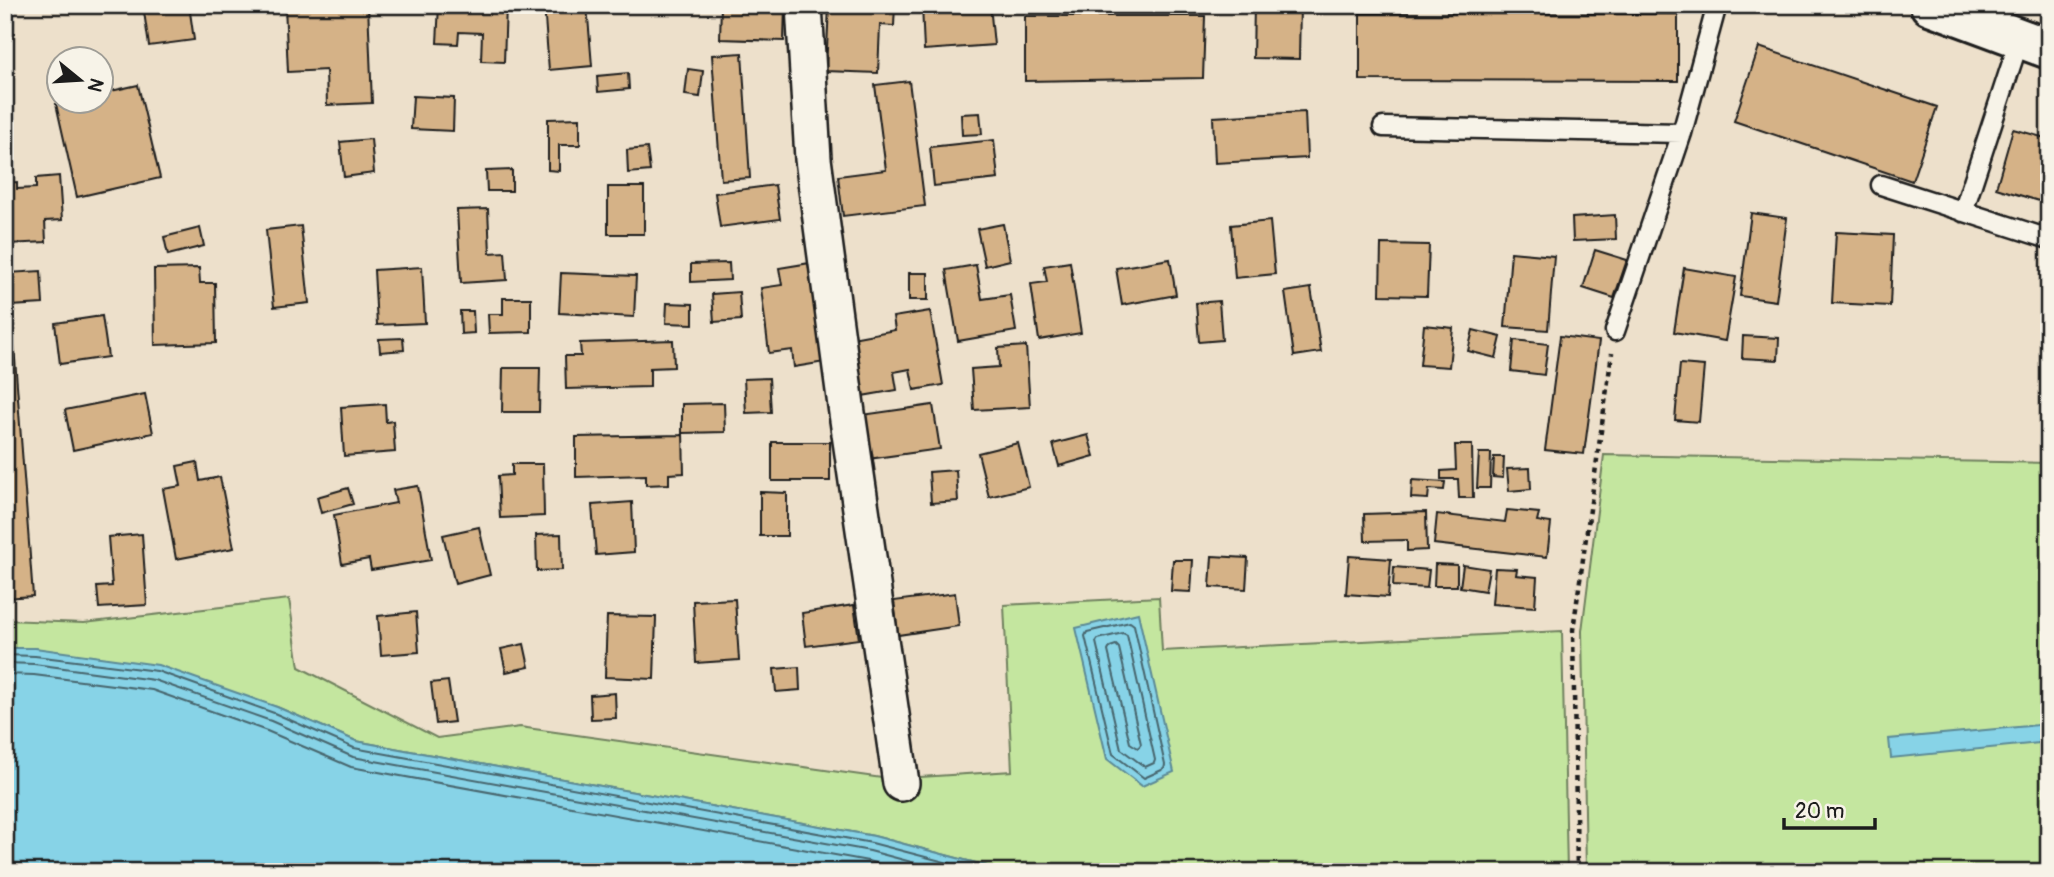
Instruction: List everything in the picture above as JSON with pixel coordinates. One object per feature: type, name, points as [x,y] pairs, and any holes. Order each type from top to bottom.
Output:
[{"type":"main road","points":[[1930,5],[2034,43]]},
{"type":"street","points":[[804,5],[813,159],[846,413],[901,783]]},
{"type":"lane","points":[[1615,331],[1682,133],[1717,5]]},
{"type":"lane","points":[[1963,212],[2034,43]]},
{"type":"lane","points":[[1382,127],[1682,133]]},
{"type":"lane","points":[[1881,185],[2049,239]]},
{"type":"path","points":[[1577,872],[1573,630],[1615,331]]},
{"type":"green space","points":[[1604,455],[2049,463],[2049,872],[1586,872],[1582,631]]},
{"type":"green space","points":[[1159,597],[1162,651],[1562,631],[1567,872],[1010,872],[874,836],[356,741],[277,707],[35,648],[5,648],[5,620],[84,623],[289,599],[299,667],[437,738],[520,727],[889,779],[1012,771],[1004,605]]},
{"type":"water","points":[[1138,613],[1174,772],[1142,786],[1107,759],[1076,628]]},
{"type":"water","points":[[5,648],[35,648],[158,665],[277,707],[356,741],[874,836],[1010,872],[32,872],[5,866]]},
{"type":"water","points":[[2049,724],[2049,742],[1891,758],[1889,739]]},
{"type":"building","points":[[143,5],[189,5],[194,40],[149,46]]},
{"type":"building","points":[[285,5],[368,5],[372,103],[327,105],[326,70],[288,72]]},
{"type":"building","points":[[439,5],[506,5],[504,62],[481,61],[482,33],[459,32],[458,44],[437,43]]},
{"type":"building","points":[[544,5],[587,5],[592,66],[549,70]]},
{"type":"building","points":[[721,5],[785,5],[784,41],[720,39]]},
{"type":"building","points":[[829,5],[895,5],[894,26],[880,25],[878,73],[826,71]]},
{"type":"building","points":[[922,5],[990,5],[994,45],[924,50]]},
{"type":"building","points":[[1254,5],[1300,5],[1299,59],[1253,58]]},
{"type":"building","points":[[1360,13],[1678,14],[1678,81],[1360,80]]},
{"type":"building","points":[[1025,16],[1205,16],[1203,78],[1025,81]]},
{"type":"building","points":[[1759,47],[1937,107],[1912,181],[1734,121]]},
{"type":"building","points":[[742,53],[750,178],[721,180],[712,55]]},
{"type":"building","points":[[688,69],[703,71],[700,97],[685,95]]},
{"type":"building","points":[[628,73],[629,89],[598,92],[597,76]]},
{"type":"building","points":[[909,81],[925,206],[843,216],[838,176],[886,170],[875,85]]},
{"type":"building","points":[[138,85],[160,178],[77,197],[59,116],[116,116],[116,90]]},
{"type":"building","points":[[413,96],[454,98],[453,131],[411,129]]},
{"type":"building","points":[[1305,112],[1307,158],[1215,163],[1213,117]]},
{"type":"building","points":[[980,113],[982,134],[962,135],[961,114]]},
{"type":"building","points":[[580,118],[580,145],[559,145],[559,171],[548,170],[548,119]]},
{"type":"building","points":[[2013,129],[2049,139],[2049,204],[1996,188]]},
{"type":"building","points":[[371,139],[374,173],[344,177],[340,142]]},
{"type":"building","points":[[994,140],[998,179],[934,186],[930,147]]},
{"type":"building","points":[[647,148],[650,171],[628,173],[627,150]]},
{"type":"building","points":[[512,170],[512,191],[487,191],[486,171]]},
{"type":"building","points":[[59,176],[62,220],[45,221],[46,242],[8,244],[5,183],[17,182],[17,189],[36,188],[36,178]]},
{"type":"building","points":[[775,185],[780,219],[720,227],[715,193]]},
{"type":"building","points":[[608,187],[644,187],[644,234],[608,234]]},
{"type":"building","points":[[488,209],[490,253],[505,252],[507,280],[461,283],[457,210]]},
{"type":"building","points":[[1751,213],[1787,218],[1776,301],[1740,296]]},
{"type":"building","points":[[1615,215],[1616,239],[1573,241],[1572,218]]},
{"type":"building","points":[[1270,221],[1275,274],[1235,278],[1231,225]]},
{"type":"building","points":[[1003,224],[1010,260],[985,266],[977,229]]},
{"type":"building","points":[[301,226],[309,303],[274,307],[266,230]]},
{"type":"building","points":[[200,228],[204,246],[168,255],[164,237]]},
{"type":"building","points":[[1836,232],[1893,235],[1890,306],[1832,303]]},
{"type":"building","points":[[5,237],[8,273],[41,271],[43,304],[11,306],[33,596],[5,598]]},
{"type":"building","points":[[1381,244],[1429,245],[1427,296],[1380,295]]},
{"type":"building","points":[[1595,250],[1627,260],[1614,298],[1583,288]]},
{"type":"building","points":[[1511,252],[1554,256],[1548,330],[1505,327]]},
{"type":"building","points":[[1170,259],[1176,295],[1122,305],[1116,268]]},
{"type":"building","points":[[1070,262],[1081,333],[1039,340],[1031,284],[1047,282],[1044,266]]},
{"type":"building","points":[[729,263],[730,280],[691,282],[691,264]]},
{"type":"building","points":[[810,263],[825,362],[794,367],[792,350],[769,353],[761,288],[782,285],[779,268]]},
{"type":"building","points":[[976,265],[982,299],[1010,295],[1016,331],[958,341],[946,270]]},
{"type":"building","points":[[422,267],[425,323],[377,325],[374,270]]},
{"type":"building","points":[[199,268],[200,283],[215,283],[216,343],[155,345],[154,269]]},
{"type":"building","points":[[1684,268],[1736,277],[1725,341],[1674,332]]},
{"type":"building","points":[[561,273],[636,276],[634,317],[559,313]]},
{"type":"building","points":[[909,273],[928,273],[928,300],[909,300]]},
{"type":"building","points":[[1311,288],[1321,352],[1294,356],[1285,292]]},
{"type":"building","points":[[739,292],[741,320],[714,322],[712,294]]},
{"type":"building","points":[[503,298],[531,298],[531,332],[489,333],[488,314],[503,314]]},
{"type":"building","points":[[1219,301],[1222,340],[1199,342],[1196,303]]},
{"type":"building","points":[[667,303],[693,304],[693,324],[666,323]]},
{"type":"building","points":[[460,311],[473,311],[474,333],[461,334]]},
{"type":"building","points":[[930,311],[943,385],[914,390],[910,369],[894,372],[897,390],[862,396],[852,338],[895,330],[893,317]]},
{"type":"building","points":[[102,316],[108,357],[60,364],[55,323]]},
{"type":"building","points":[[1424,325],[1453,328],[1449,367],[1420,365]]},
{"type":"building","points":[[1473,330],[1501,337],[1496,358],[1468,351]]},
{"type":"building","points":[[1560,336],[1599,341],[1584,454],[1545,450]]},
{"type":"building","points":[[1743,336],[1779,338],[1778,360],[1742,358]]},
{"type":"building","points":[[403,338],[404,350],[380,352],[379,339]]},
{"type":"building","points":[[673,340],[674,367],[650,368],[650,387],[566,389],[565,356],[581,356],[580,343]]},
{"type":"building","points":[[1514,340],[1548,344],[1544,375],[1511,371]]},
{"type":"building","points":[[1026,346],[1030,407],[974,410],[971,369],[999,367],[998,348]]},
{"type":"building","points":[[1680,364],[1704,366],[1699,422],[1675,420]]},
{"type":"building","points":[[503,368],[540,368],[539,412],[502,412]]},
{"type":"building","points":[[769,378],[771,412],[746,413],[744,379]]},
{"type":"building","points":[[145,394],[153,433],[73,450],[65,410]]},
{"type":"building","points":[[724,403],[725,432],[683,433],[684,473],[669,474],[669,484],[646,485],[646,475],[576,477],[576,437],[682,435],[682,404]]},
{"type":"building","points":[[385,404],[386,422],[393,421],[395,452],[344,456],[341,407]]},
{"type":"building","points":[[933,405],[940,449],[868,459],[862,415]]},
{"type":"building","points":[[1088,435],[1094,456],[1059,466],[1053,444]]},
{"type":"building","points":[[772,442],[830,442],[830,481],[772,481]]},
{"type":"building","points":[[1018,443],[1029,487],[989,497],[978,453]]},
{"type":"building","points":[[1455,445],[1472,445],[1473,498],[1459,498],[1458,479],[1441,479],[1441,471],[1456,470]]},
{"type":"building","points":[[1479,453],[1491,453],[1490,488],[1477,488]]},
{"type":"building","points":[[1494,457],[1504,457],[1503,478],[1493,477]]},
{"type":"building","points":[[197,462],[200,481],[220,477],[234,548],[176,559],[163,489],[181,486],[177,466]]},
{"type":"building","points":[[512,464],[543,464],[544,516],[500,518],[498,476],[512,475]]},
{"type":"building","points":[[1530,468],[1531,489],[1509,491],[1507,469]]},
{"type":"building","points":[[956,470],[958,501],[931,503],[929,472]]},
{"type":"building","points":[[1412,480],[1445,482],[1444,490],[1429,489],[1428,499],[1411,498]]},
{"type":"building","points":[[418,486],[431,560],[371,570],[369,559],[342,564],[334,515],[396,503],[393,490]]},
{"type":"building","points":[[348,488],[353,504],[321,513],[317,497]]},
{"type":"building","points":[[760,492],[787,493],[787,536],[760,536]]},
{"type":"building","points":[[632,502],[634,552],[596,555],[592,505]]},
{"type":"building","points":[[1507,510],[1539,513],[1537,521],[1551,523],[1547,557],[1434,544],[1437,514],[1505,522]]},
{"type":"building","points":[[1426,512],[1427,550],[1407,551],[1407,540],[1365,541],[1364,514]]},
{"type":"building","points":[[479,527],[490,575],[455,584],[443,535]]},
{"type":"building","points":[[142,534],[147,605],[99,608],[97,587],[112,586],[108,537]]},
{"type":"building","points":[[561,534],[562,570],[537,571],[536,535]]},
{"type":"building","points":[[1212,556],[1248,558],[1246,589],[1210,587]]},
{"type":"building","points":[[1349,556],[1391,559],[1388,597],[1346,594]]},
{"type":"building","points":[[1173,560],[1193,560],[1191,592],[1171,591]]},
{"type":"building","points":[[1435,564],[1457,565],[1457,586],[1434,586]]},
{"type":"building","points":[[1463,565],[1489,569],[1485,591],[1460,587]]},
{"type":"building","points":[[1394,567],[1429,570],[1427,588],[1393,586]]},
{"type":"building","points":[[1495,568],[1517,569],[1516,575],[1537,577],[1535,607],[1492,604]]},
{"type":"building","points":[[955,593],[959,626],[898,635],[894,601]]},
{"type":"building","points":[[735,599],[739,660],[696,663],[693,601]]},
{"type":"building","points":[[854,605],[859,639],[806,646],[802,613]]},
{"type":"building","points":[[416,612],[419,652],[381,655],[378,616]]},
{"type":"building","points":[[607,616],[656,617],[654,679],[605,677]]},
{"type":"building","points":[[524,644],[529,667],[506,672],[501,649]]},
{"type":"building","points":[[799,667],[800,690],[776,692],[774,669]]},
{"type":"building","points":[[448,681],[454,722],[436,724],[431,683]]},
{"type":"building","points":[[615,693],[616,718],[591,719],[590,695]]}]
